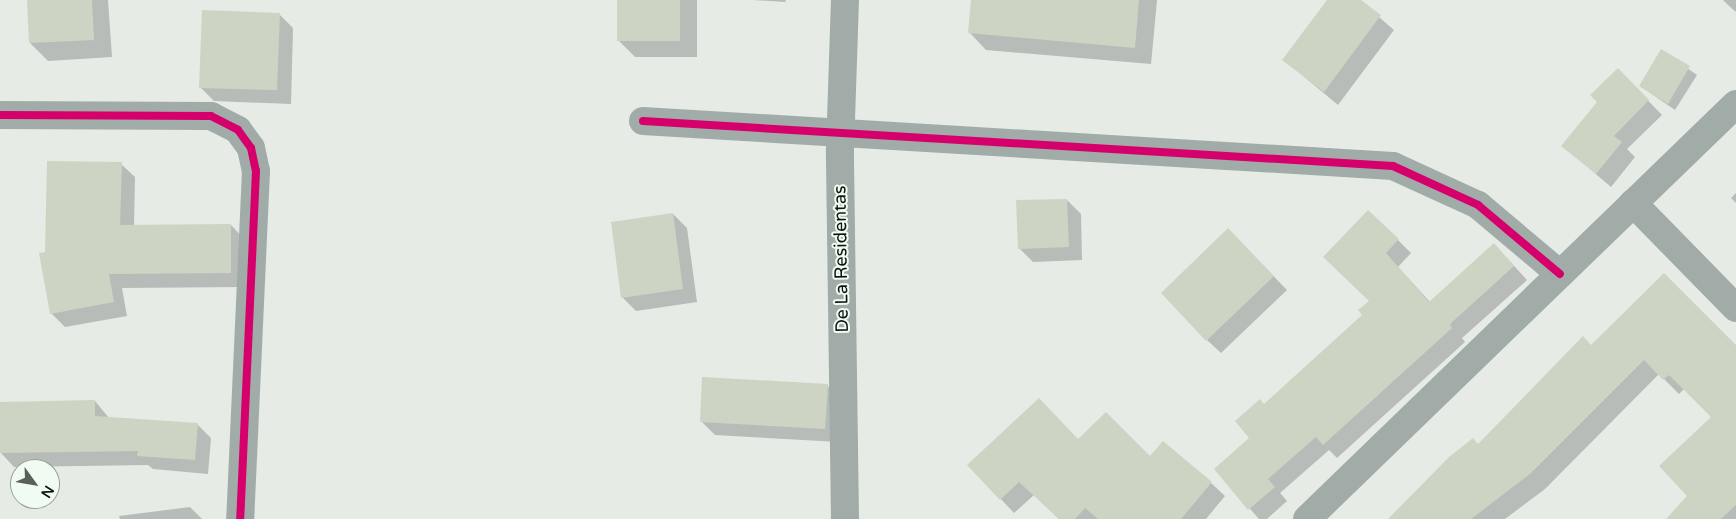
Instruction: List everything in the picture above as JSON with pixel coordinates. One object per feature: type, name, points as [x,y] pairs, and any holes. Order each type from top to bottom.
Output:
[{"type":"street","name":"De La Residentas","points":[[845,0],[841,132],[845,519]]},
{"type":"street","points":[[1307,519],[1736,104]]},
{"type":"street","points":[[0,115],[212,116],[238,130],[251,148],[256,171],[240,519]]},
{"type":"street","points":[[643,121],[1393,166],[1478,205],[1560,274]]},
{"type":"street","points":[[1633,203],[1736,308]]},
{"type":"building","points":[[27,0],[92,0],[94,40],[29,43]]},
{"type":"building","points":[[617,0],[680,0],[680,41],[617,41]]},
{"type":"building","points":[[971,0],[1139,0],[1135,48],[968,33]]},
{"type":"building","points":[[1327,0],[1361,0],[1381,15],[1324,92],[1282,60]]},
{"type":"building","points":[[202,10],[280,13],[277,90],[199,88]]},
{"type":"building","points":[[1661,49],[1690,66],[1668,104],[1639,86]]},
{"type":"building","points":[[1618,68],[1649,100],[1614,136],[1622,142],[1596,174],[1561,146],[1597,102],[1590,95]]},
{"type":"building","points":[[47,161],[122,162],[120,225],[231,224],[231,273],[109,274],[114,302],[50,314],[39,253],[45,252]]},
{"type":"building","points":[[1067,199],[1069,247],[1018,249],[1016,200]]},
{"type":"building","points":[[1368,210],[1399,239],[1386,253],[1429,302],[1494,243],[1514,266],[1450,324],[1452,328],[1323,445],[1316,437],[1268,479],[1275,487],[1248,510],[1214,469],[1249,438],[1235,421],[1260,399],[1264,404],[1362,315],[1358,310],[1369,301],[1323,257]]},
{"type":"building","points":[[673,213],[683,289],[621,298],[611,222]]},
{"type":"building","points":[[1228,228],[1274,276],[1206,341],[1161,293]]},
{"type":"building","points":[[1664,273],[1736,345],[1736,505],[1721,519],[1666,519],[1687,496],[1659,466],[1711,417],[1669,375],[1663,380],[1644,360],[1530,474],[1471,519],[1388,519],[1449,457],[1473,438],[1478,444],[1583,336],[1591,345]]},
{"type":"building","points":[[702,377],[828,384],[825,429],[700,422]]},
{"type":"building","points":[[1039,398],[1078,439],[1106,412],[1150,456],[1163,441],[1212,482],[1181,519],[1098,519],[1085,508],[1075,519],[1059,519],[1019,482],[1000,500],[967,465]]},
{"type":"building","points":[[95,400],[95,416],[198,423],[195,460],[137,456],[138,451],[0,453],[0,402]]},
{"type":"cycle path","points":[[0,115],[211,116],[238,130],[251,148],[256,171],[240,519]]},
{"type":"cycle path","points":[[643,121],[1393,166],[1478,205],[1560,274]]}]
